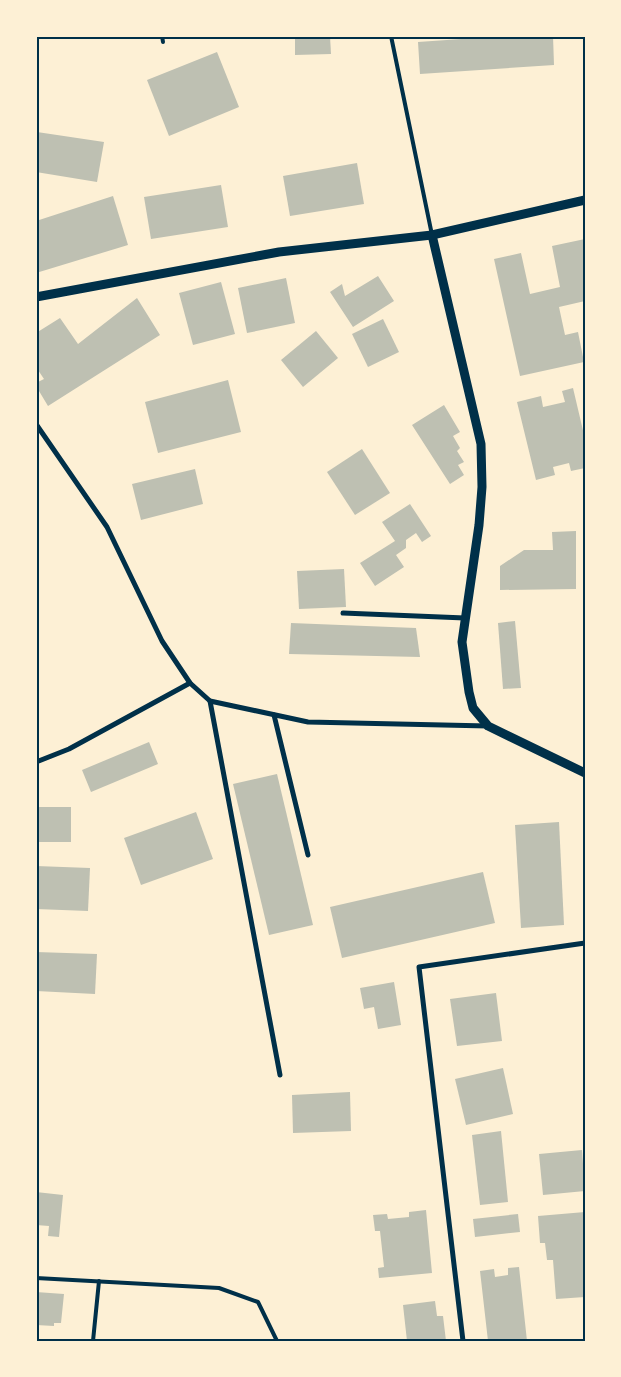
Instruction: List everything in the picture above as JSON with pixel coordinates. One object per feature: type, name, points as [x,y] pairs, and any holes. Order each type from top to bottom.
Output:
[{"type":"street","points":[[36,297],[278,252],[432,235],[585,200]]},
{"type":"street","points":[[432,235],[480,444],[482,487],[479,525],[462,642],[469,692],[474,708],[488,726]]},
{"type":"street","points":[[36,424],[107,527],[162,641],[190,683],[210,701],[308,722],[488,726],[585,773]]},
{"type":"street","points":[[343,613],[465,618]]},
{"type":"street","points":[[36,762],[69,749],[190,683]]},
{"type":"street","points":[[210,701],[280,1075]]},
{"type":"street","points":[[274,715],[308,855]]},
{"type":"street","points":[[463,1341],[419,967],[585,943]]},
{"type":"lane","points":[[162,36],[162,42]]},
{"type":"lane","points":[[391,36],[432,235]]},
{"type":"lane","points":[[36,1278],[219,1288],[258,1302],[277,1341]]},
{"type":"lane","points":[[93,1341],[99,1281]]},
{"type":"building","points":[[295,36],[330,36],[331,54],[295,55]]},
{"type":"building","points":[[504,36],[553,36],[554,65],[420,74],[418,42]]},
{"type":"building","points":[[217,52],[239,107],[169,136],[147,80]]},
{"type":"building","points":[[37,132],[104,142],[97,182],[36,172]]},
{"type":"building","points":[[357,163],[364,204],[290,216],[283,176]]},
{"type":"building","points":[[221,185],[228,227],[151,239],[144,197]]},
{"type":"building","points":[[113,196],[128,245],[36,273],[36,221]]},
{"type":"building","points":[[585,239],[585,301],[559,307],[565,335],[578,332],[584,362],[520,376],[494,259],[521,253],[530,294],[560,287],[552,246]]},
{"type":"building","points":[[378,276],[394,301],[353,327],[330,292],[342,284],[345,296]]},
{"type":"building","points":[[286,278],[295,323],[247,333],[238,288]]},
{"type":"building","points":[[221,282],[235,334],[193,345],[179,293]]},
{"type":"building","points":[[137,298],[160,335],[48,406],[36,386],[36,383],[44,379],[36,367],[36,333],[60,318],[78,344]]},
{"type":"building","points":[[383,319],[399,352],[368,367],[352,334]]},
{"type":"building","points":[[316,331],[338,358],[303,387],[281,360]]},
{"type":"building","points":[[228,380],[241,432],[158,453],[145,402]]},
{"type":"building","points":[[573,388],[585,439],[585,468],[571,471],[569,463],[553,467],[555,475],[536,480],[517,402],[541,396],[543,407],[565,402],[562,391]]},
{"type":"building","points":[[444,405],[460,432],[453,436],[460,448],[457,451],[464,462],[458,465],[464,475],[450,484],[412,425]]},
{"type":"building","points":[[362,449],[390,493],[355,515],[327,472]]},
{"type":"building","points":[[195,469],[203,504],[141,520],[132,484]]},
{"type":"building","points":[[410,504],[431,536],[422,542],[416,533],[406,540],[406,548],[396,555],[404,567],[375,586],[360,563],[395,541],[382,522]]},
{"type":"building","points":[[576,531],[576,589],[500,590],[500,566],[524,550],[553,550],[552,532]]},
{"type":"building","points":[[344,569],[346,607],[299,609],[297,571]]},
{"type":"building","points":[[515,621],[521,688],[503,689],[498,623]]},
{"type":"building","points":[[291,623],[416,628],[420,657],[289,654]]},
{"type":"building","points":[[149,742],[158,764],[91,792],[82,770]]},
{"type":"building","points":[[277,774],[313,925],[269,935],[233,784]]},
{"type":"building","points":[[36,807],[71,807],[71,842],[36,842]]},
{"type":"building","points":[[196,812],[213,859],[141,885],[124,838]]},
{"type":"building","points":[[559,822],[564,925],[521,928],[515,825]]},
{"type":"building","points":[[36,866],[90,868],[88,911],[36,909]]},
{"type":"building","points":[[483,872],[495,923],[342,958],[330,907]]},
{"type":"building","points":[[36,952],[97,954],[95,994],[36,991]]},
{"type":"building","points":[[394,982],[401,1025],[378,1029],[374,1007],[364,1009],[360,988]]},
{"type":"building","points":[[496,993],[502,1041],[457,1046],[450,999]]},
{"type":"building","points":[[503,1068],[513,1114],[466,1125],[455,1079]]},
{"type":"building","points":[[350,1092],[351,1131],[293,1133],[292,1095]]},
{"type":"building","points":[[501,1131],[508,1202],[480,1205],[472,1135]]},
{"type":"building","points":[[582,1150],[585,1191],[543,1195],[539,1154]]},
{"type":"building","points":[[36,1192],[63,1195],[59,1237],[48,1236],[49,1226],[36,1225]]},
{"type":"building","points":[[426,1210],[432,1273],[379,1278],[378,1268],[384,1267],[380,1231],[375,1231],[373,1215],[387,1214],[388,1219],[409,1217],[409,1212]]},
{"type":"building","points":[[585,1212],[585,1297],[556,1299],[553,1260],[547,1260],[545,1243],[540,1243],[538,1216]]},
{"type":"building","points":[[518,1214],[520,1232],[475,1237],[473,1219]]},
{"type":"building","points":[[519,1267],[527,1341],[488,1341],[480,1271],[494,1269],[495,1277],[508,1275],[508,1268]]},
{"type":"building","points":[[36,1292],[64,1294],[61,1323],[54,1323],[54,1326],[36,1325]]},
{"type":"building","points":[[435,1301],[437,1316],[443,1316],[446,1341],[407,1341],[403,1305]]}]
